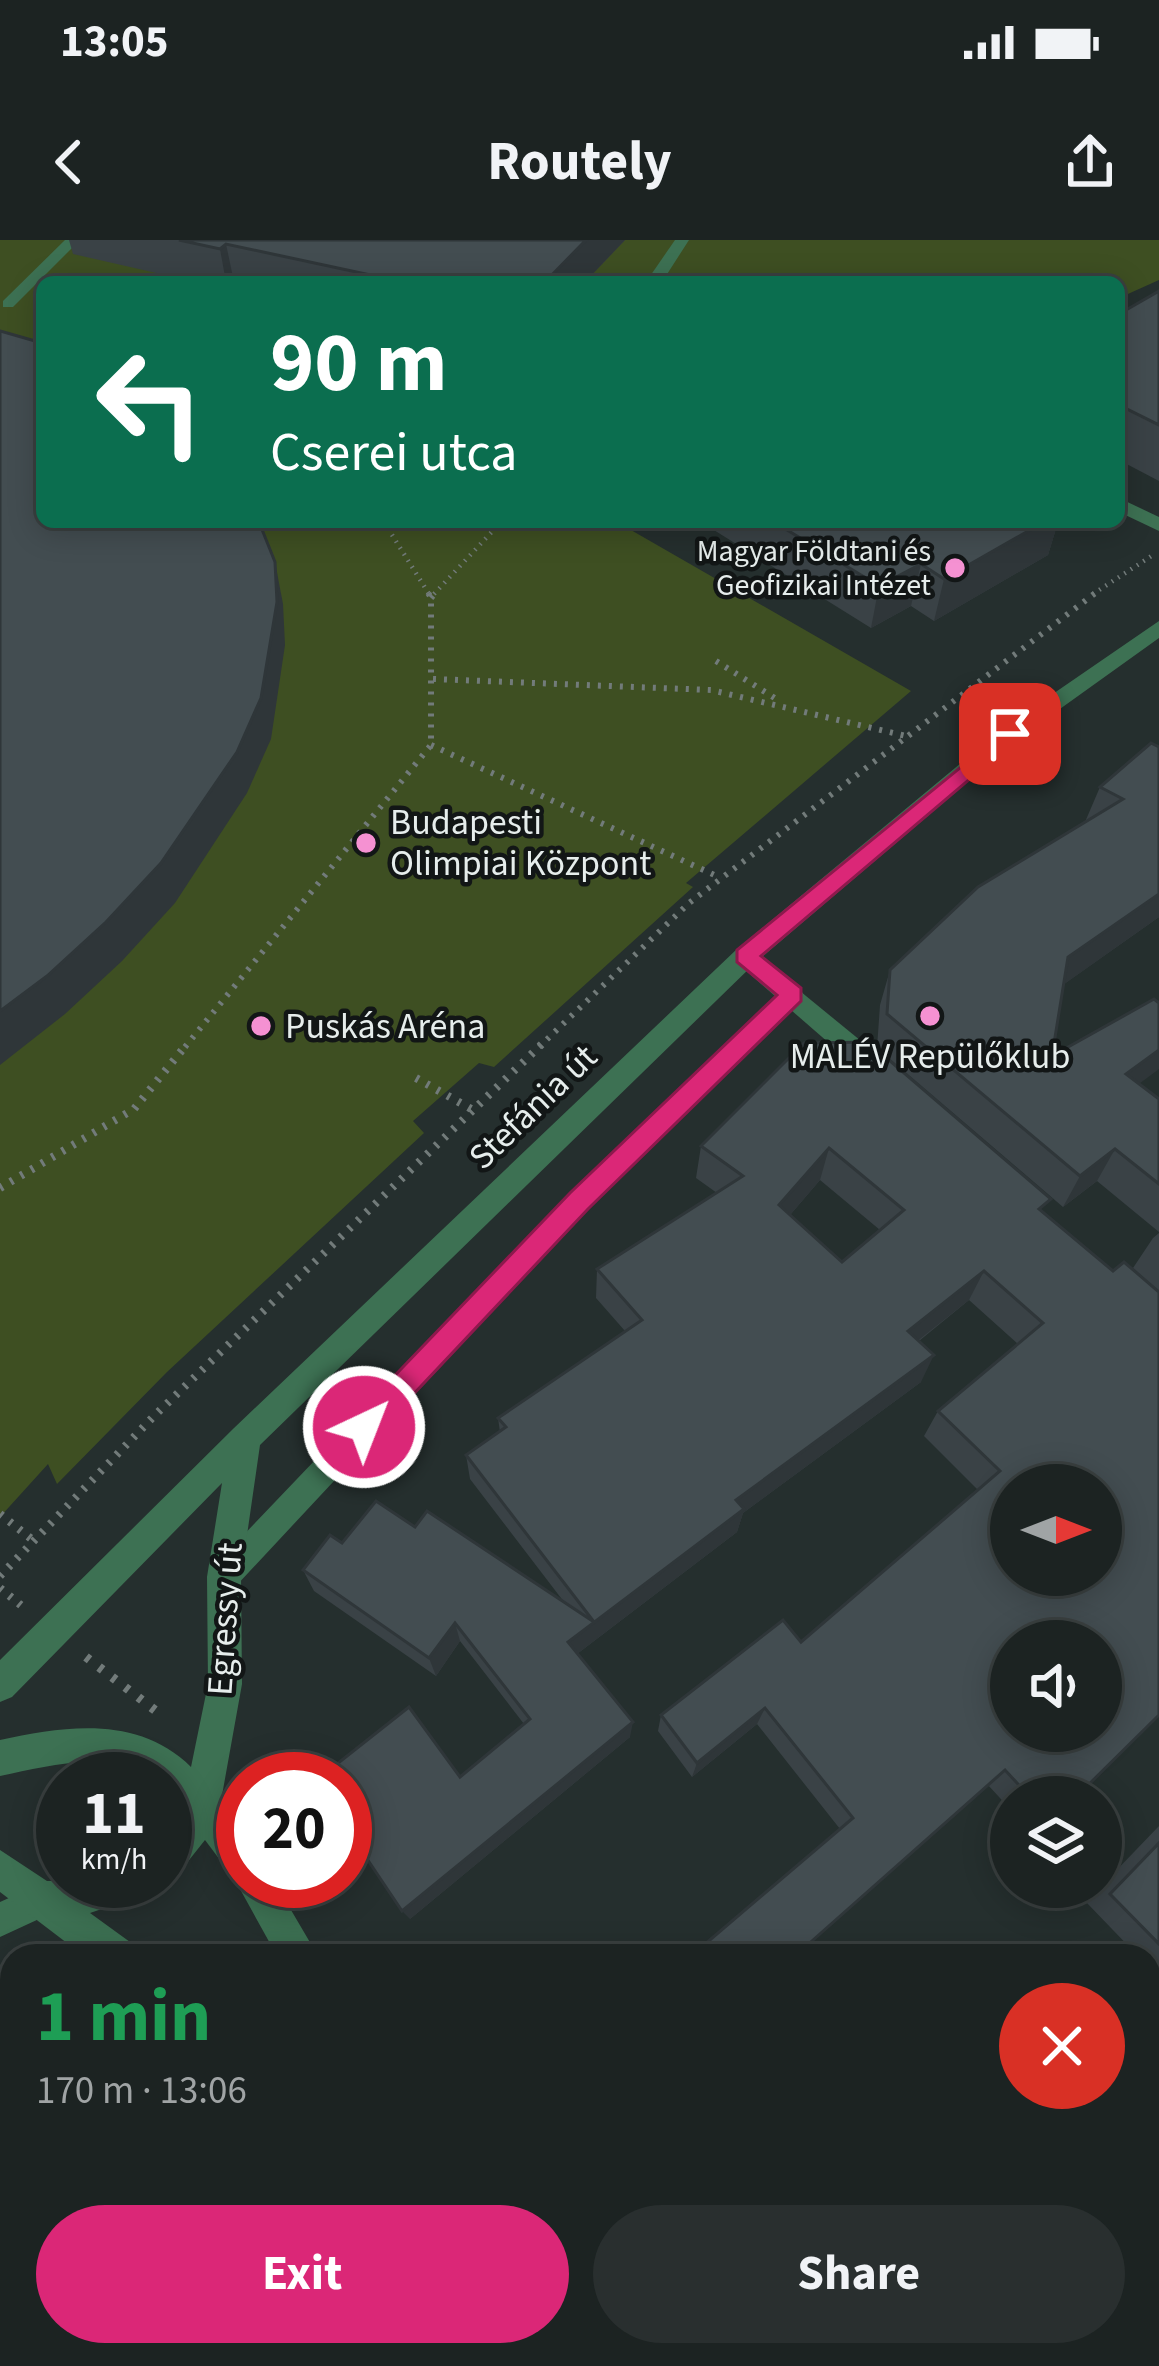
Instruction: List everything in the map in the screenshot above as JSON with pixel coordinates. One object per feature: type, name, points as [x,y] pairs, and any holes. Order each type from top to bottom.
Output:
[{"type":"street","points":[[1125,507],[1159,525]]},
{"type":"street","name":"Stefánia út","points":[[0,1685],[245,1438],[746,956],[1010,734],[1159,628]]},
{"type":"street","points":[[746,956],[897,1086]]},
{"type":"street","name":"Egressy út","points":[[192,1827],[203,1801],[225,1684],[224,1577],[245,1438]]},
{"type":"street","points":[[0,1758],[76,1746],[136,1752],[172,1772],[203,1801],[216,1822]]},
{"type":"street","points":[[0,1870],[36,1897]]},
{"type":"street","points":[[51,1908],[100,1944]]},
{"type":"street","points":[[270,1908],[292,1944]]},
{"type":"lane","points":[[36,276],[73,240]]},
{"type":"lane","points":[[658,276],[682,240]]},
{"type":"lane","points":[[8,304],[36,276]]},
{"type":"lane","points":[[224,1577],[579,1201],[792,994]]},
{"type":"lane","points":[[0,1920],[36,1902]]},
{"type":"path","points":[[0,1188],[134,1109],[431,745],[430,598],[388,528]]},
{"type":"path","points":[[430,598],[495,528]]},
{"type":"path","points":[[0,1576],[154,1416],[689,903],[1058,618],[1159,551]]},
{"type":"path","points":[[716,661],[789,707]]},
{"type":"path","points":[[434,680],[711,690],[906,736]]},
{"type":"path","points":[[431,745],[721,878]]},
{"type":"path","points":[[416,1078],[473,1110]]},
{"type":"path","points":[[0,1514],[34,1541]]},
{"type":"green space","name":"Budapesti Olimpiai Központ","points":[[0,240],[1159,240],[1159,280],[1125,295],[1125,276],[36,276],[36,528],[627,528],[911,691],[686,883],[693,887],[494,1067],[479,1063],[413,1121],[424,1133],[167,1372],[57,1484],[48,1464],[0,1517]]},
{"type":"building","points":[[179,240],[586,240],[551,276],[375,276],[226,244],[220,249]]},
{"type":"building","points":[[1159,291],[1159,425],[1125,408],[1125,311]]},
{"type":"building","points":[[0,331],[36,341],[36,528],[261,528],[275,562],[277,602],[261,698],[237,752],[161,863],[106,922],[0,1011]]},
{"type":"building","points":[[784,528],[1033,528],[944,579],[921,564],[879,586]]},
{"type":"building","points":[[1151,743],[1159,747],[1159,894],[1068,957],[1052,1056],[1154,999],[1159,1003],[1159,1050],[1126,1074],[1159,1099],[1159,1184],[1115,1149],[1080,1176],[887,1014],[890,970],[978,887],[1123,799],[1100,787]]},
{"type":"building","points":[[868,1042],[1051,1199],[1039,1209],[1113,1271],[1124,1262],[1159,1292],[1159,1715],[1122,1752],[1122,1620],[990,1620],[990,1752],[1122,1752],[1097,1776],[1011,1776],[1005,1770],[990,1776],[990,1783],[809,1944],[705,1944],[853,1818],[765,1708],[697,1763],[661,1715],[783,1620],[801,1642],[990,1480],[990,1596],[1122,1596],[1122,1464],[993,1464],[938,1411],[1043,1323],[984,1271],[908,1331],[934,1355],[736,1500],[744,1509],[568,1642],[633,1722],[402,1911],[372,1866],[372,1752],[352,1752],[409,1707],[460,1777],[530,1719],[455,1623],[429,1658],[303,1570],[330,1535],[342,1543],[376,1501],[415,1527],[427,1511],[594,1622],[466,1455],[506,1427],[498,1418],[642,1320],[597,1269],[743,1176],[701,1146],[804,1043]],"holes":[[[829,1148],[904,1210],[842,1262],[779,1205]]]},
{"type":"building","points":[[1159,1843],[1159,1944],[1122,1906],[1122,1882]]},
{"type":"place","name":"Magyar Földtani és Geofizikai Intézet","points":[[955,568]]},
{"type":"place","name":"Budapesti Olimpiai Központ","points":[[366,843]]},
{"type":"place","name":"MALÉV Repülőklub","points":[[930,1016]]},
{"type":"place","name":"Puskás Aréna","points":[[261,1026]]},
{"type":"route","points":[[364,1427],[579,1201],[792,994],[746,956],[1010,734]]}]
